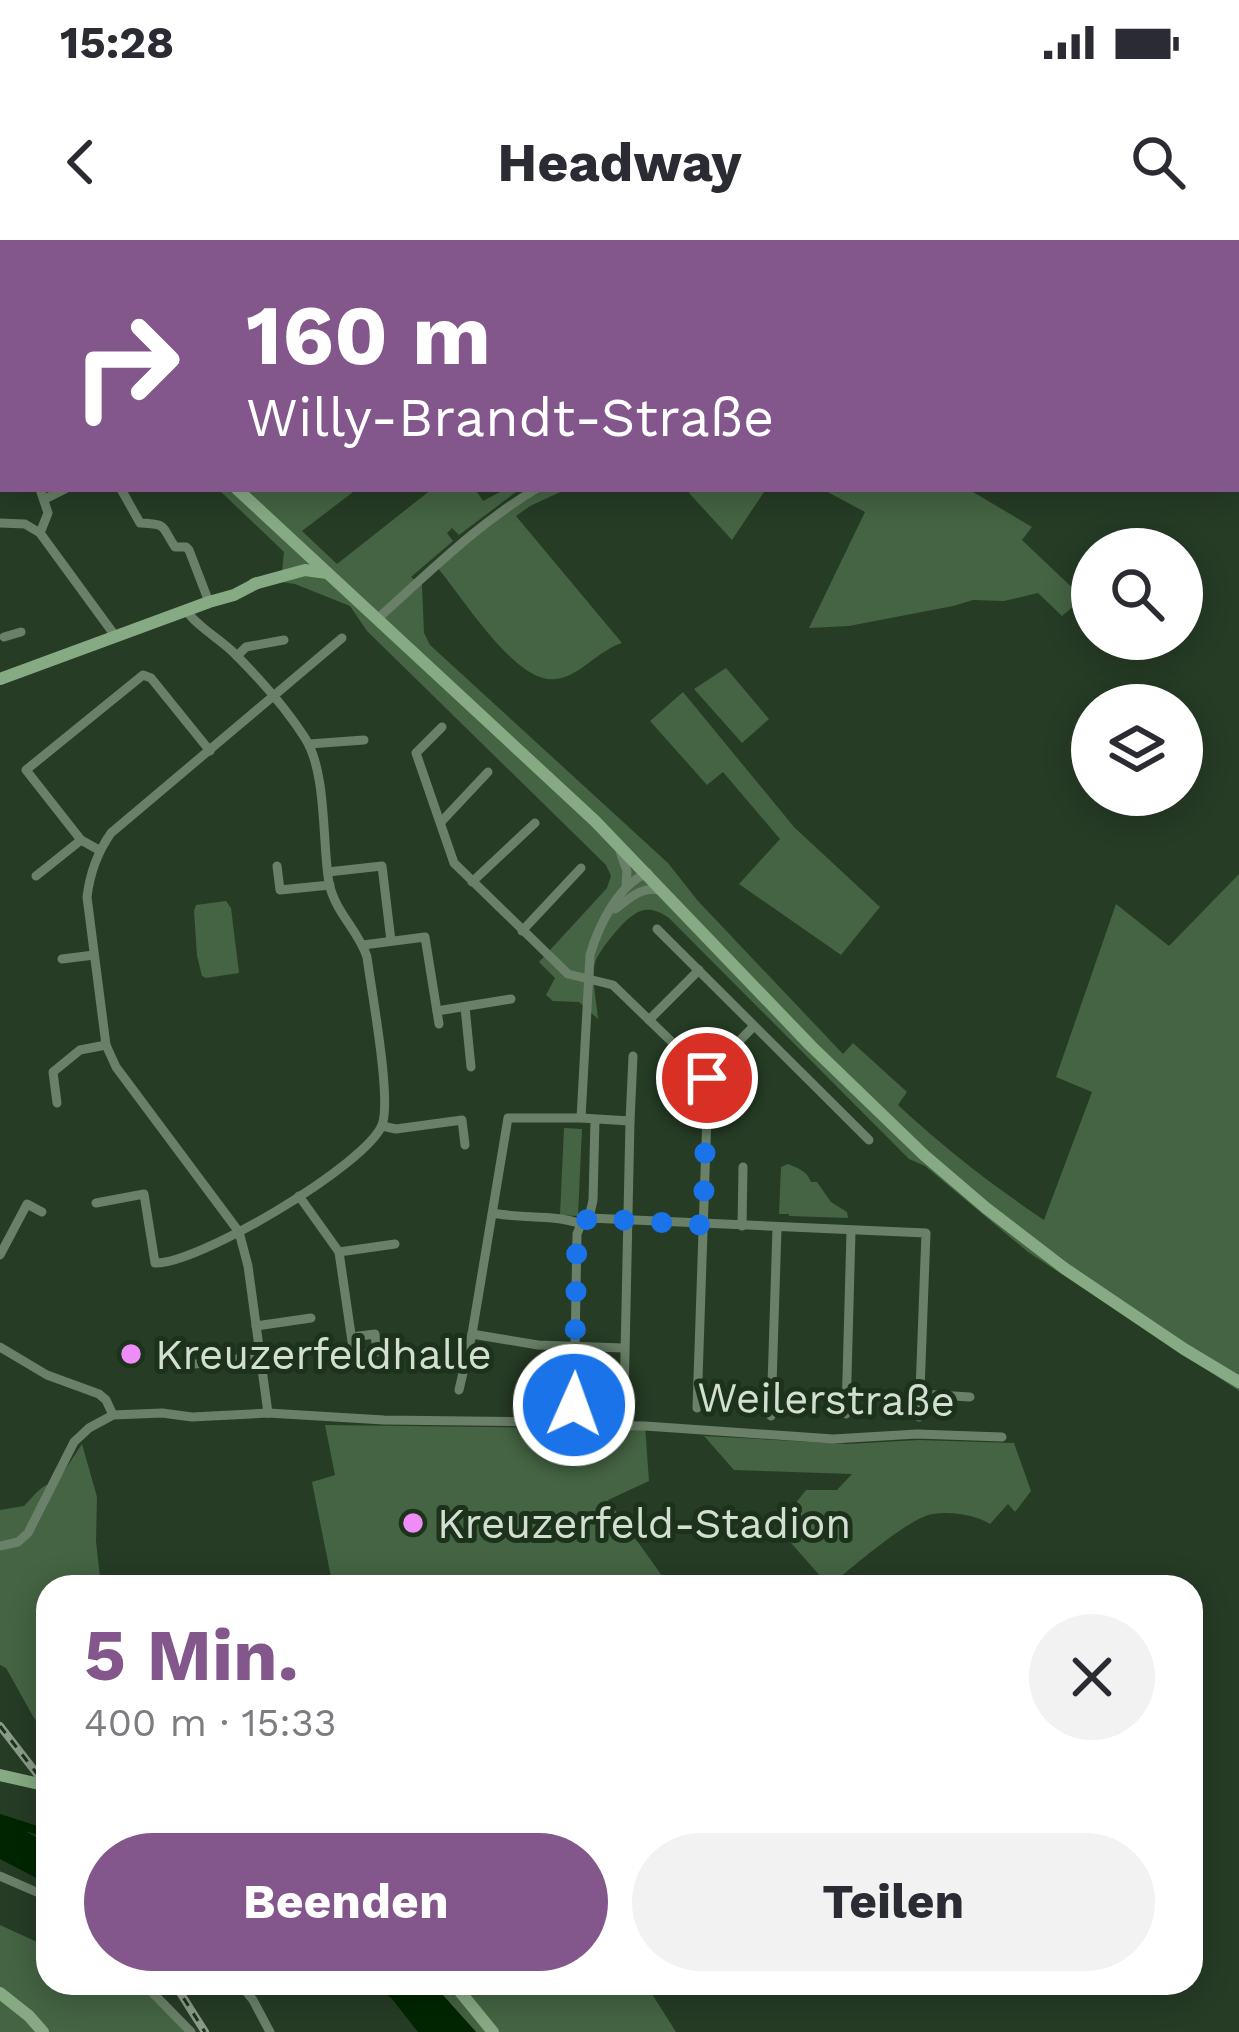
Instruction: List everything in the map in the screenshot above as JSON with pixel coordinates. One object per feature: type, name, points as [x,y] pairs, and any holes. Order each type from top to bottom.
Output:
[{"type":"main road","points":[[240,492],[611,836],[843,1078],[963,1189],[1064,1268],[1239,1382]]},
{"type":"main road","points":[[286,572],[292,556],[287,536]]},
{"type":"main road","points":[[0,679],[234,595],[310,557]]},
{"type":"main road","points":[[286,572],[327,573]]},
{"type":"main road","points":[[0,1775],[36,1783]]},
{"type":"main road","points":[[0,1993],[43,2032]]},
{"type":"main road","points":[[463,1995],[493,2032]]},
{"type":"street","points":[[96,1203],[144,1194],[153,1255],[158,1264],[180,1260],[299,1196],[358,1155],[382,1126],[383,1085],[363,945],[330,885],[316,762],[309,744],[237,656],[208,629],[198,606],[189,550],[175,547],[164,527],[140,523],[123,492]]},
{"type":"street","points":[[377,619],[500,510],[531,492]]},
{"type":"street","points":[[40,532],[48,513],[42,494]]},
{"type":"street","points":[[0,523],[25,524],[40,532],[116,637]]},
{"type":"street","points":[[1,634],[21,632]]},
{"type":"street","points":[[268,1413],[239,1232],[116,1067],[106,1045],[88,897],[93,863],[111,833],[342,638]]},
{"type":"street","points":[[237,656],[246,647],[284,640]]},
{"type":"street","points":[[99,850],[80,840],[26,770],[143,675],[151,678],[210,751]]},
{"type":"street","points":[[442,727],[416,753],[454,863],[568,974],[613,985],[706,1075],[697,1408]]},
{"type":"street","points":[[309,744],[364,740]]},
{"type":"street","points":[[440,822],[488,772]]},
{"type":"street","points":[[472,882],[535,823]]},
{"type":"street","points":[[611,836],[626,866],[629,891]]},
{"type":"street","points":[[36,876],[80,840]]},
{"type":"street","points":[[277,866],[280,890],[330,885]]},
{"type":"street","points":[[328,872],[382,866],[391,941]]},
{"type":"street","points":[[522,931],[581,868]]},
{"type":"street","points":[[581,1118],[594,940],[610,912],[647,873]]},
{"type":"street","points":[[629,891],[650,888],[675,902]]},
{"type":"street","points":[[657,928],[869,1140]]},
{"type":"street","points":[[363,945],[425,937],[439,1024]]},
{"type":"street","points":[[62,959],[94,955]]},
{"type":"street","points":[[649,1020],[699,970]]},
{"type":"street","points":[[437,1011],[512,999]]},
{"type":"street","points":[[465,1007],[471,1067]]},
{"type":"street","points":[[706,1075],[754,1026]]},
{"type":"street","points":[[57,1103],[53,1072],[80,1051],[106,1045]]},
{"type":"street","points":[[624,1400],[633,1056]]},
{"type":"street","points":[[459,1390],[508,1118],[630,1121]]},
{"type":"street","points":[[382,1126],[396,1129],[461,1120],[465,1145]]},
{"type":"street","points":[[568,1418],[574,1405],[577,1234],[593,1200],[595,1120]]},
{"type":"street","points":[[742,1226],[743,1167]]},
{"type":"street","points":[[299,1196],[338,1252],[352,1337]]},
{"type":"street","points":[[0,1255],[27,1204],[43,1212]]},
{"type":"street","points":[[493,1213],[517,1218],[926,1233],[919,1417]]},
{"type":"street","points":[[771,1415],[777,1228]]},
{"type":"street","points":[[845,1414],[850,1231]]},
{"type":"street","points":[[338,1252],[395,1244]]},
{"type":"street","points":[[256,1326],[310,1318]]},
{"type":"street","points":[[472,1334],[538,1346],[623,1348]]},
{"type":"street","points":[[0,1346],[47,1375],[99,1394],[113,1415],[74,1442],[28,1533],[18,1542],[0,1546]]},
{"type":"street","points":[[195,1364],[260,1356]]},
{"type":"street","points":[[921,1394],[970,1396]]},
{"type":"street","name":"Weilerstraße","points":[[113,1415],[268,1413],[453,1422],[568,1418],[589,1425],[833,1439],[917,1434],[1002,1437]]},
{"type":"street","points":[[0,1876],[36,1892]]},
{"type":"street","points":[[154,1995],[191,2032]]},
{"type":"street","points":[[249,1995],[270,2032]]},
{"type":"shaded area","points":[[221,492],[353,492],[302,531],[337,564],[428,492],[477,492],[483,501],[500,492],[516,492],[459,535],[452,528],[447,533],[453,541],[411,577],[422,585],[424,633],[430,645],[668,863],[843,1054],[853,1043],[907,1092],[898,1105],[1044,1220],[1092,1092],[1056,1077],[1116,904],[1169,946],[1239,874],[1239,1391],[1028,1252],[925,1166],[909,1159],[661,913],[636,913],[596,960],[598,1019],[579,1002],[553,1001],[546,995],[555,978],[539,962],[607,888],[611,876],[606,865],[367,631],[350,606],[281,582],[284,552]]},
{"type":"shaded area","points":[[532,492],[560,492],[516,516],[622,643],[573,673],[556,679],[540,677],[523,668],[490,635],[436,566]]},
{"type":"shaded area","points":[[690,492],[764,492],[732,540]]},
{"type":"shaded area","points":[[828,492],[973,492],[1032,527],[1022,540],[1071,587],[1071,608],[1062,616],[1038,593],[1004,601],[973,600],[849,626],[809,628],[865,512]]},
{"type":"shaded area","points":[[726,668],[769,719],[742,743],[694,689]]},
{"type":"shaded area","points":[[683,692],[794,827],[880,907],[841,955],[739,884],[780,839],[723,772],[707,785],[650,721]]},
{"type":"shaded area","points":[[226,901],[231,908],[239,973],[206,978],[197,956],[194,911],[196,905]]},
{"type":"shaded area","points":[[564,1128],[582,1129],[578,1216],[560,1215]]},
{"type":"shaded area","points":[[788,1164],[817,1182],[848,1218],[779,1214],[781,1167]]},
{"type":"shaded area","points":[[568,1418],[581,1424],[645,1426],[649,1481],[608,1500],[661,1575],[331,1575],[312,1482],[335,1475],[325,1425],[565,1427]]},
{"type":"shaded area","points":[[704,1436],[847,1444],[1014,1443],[1031,1491],[1015,1512],[1008,1504],[990,1524],[955,1513],[923,1517],[843,1575],[819,1575],[777,1527],[806,1490],[837,1490],[852,1474],[734,1470]]},
{"type":"shaded area","points":[[82,1444],[97,1497],[100,1575],[36,1575],[36,1720],[0,1665],[0,1510],[24,1506],[43,1487],[57,1482]]},
{"type":"shaded area","points":[[0,1814],[36,1825],[36,1834],[25,1831],[36,1837],[36,1878],[0,1859]]},
{"type":"shaded area","points":[[0,1925],[36,1942],[36,1995],[152,1995],[188,2032],[0,2032]]},
{"type":"shaded area","points":[[388,1995],[443,1995],[476,2032],[418,2032]]},
{"type":"shaded area","points":[[443,1995],[653,1995],[676,2032],[476,2032]]},
{"type":"railway","points":[[0,1726],[36,1772]]},
{"type":"railway","points":[[182,1995],[205,2032]]},
{"type":"place","name":"Kreuzerfeldhalle","points":[[131,1354]]},
{"type":"place","name":"Kreuzerfeld-Stadion","points":[[413,1523]]},
{"type":"route","points":[[574,1405],[577,1234],[581,1224],[589,1218],[703,1225],[707,1078]]}]
